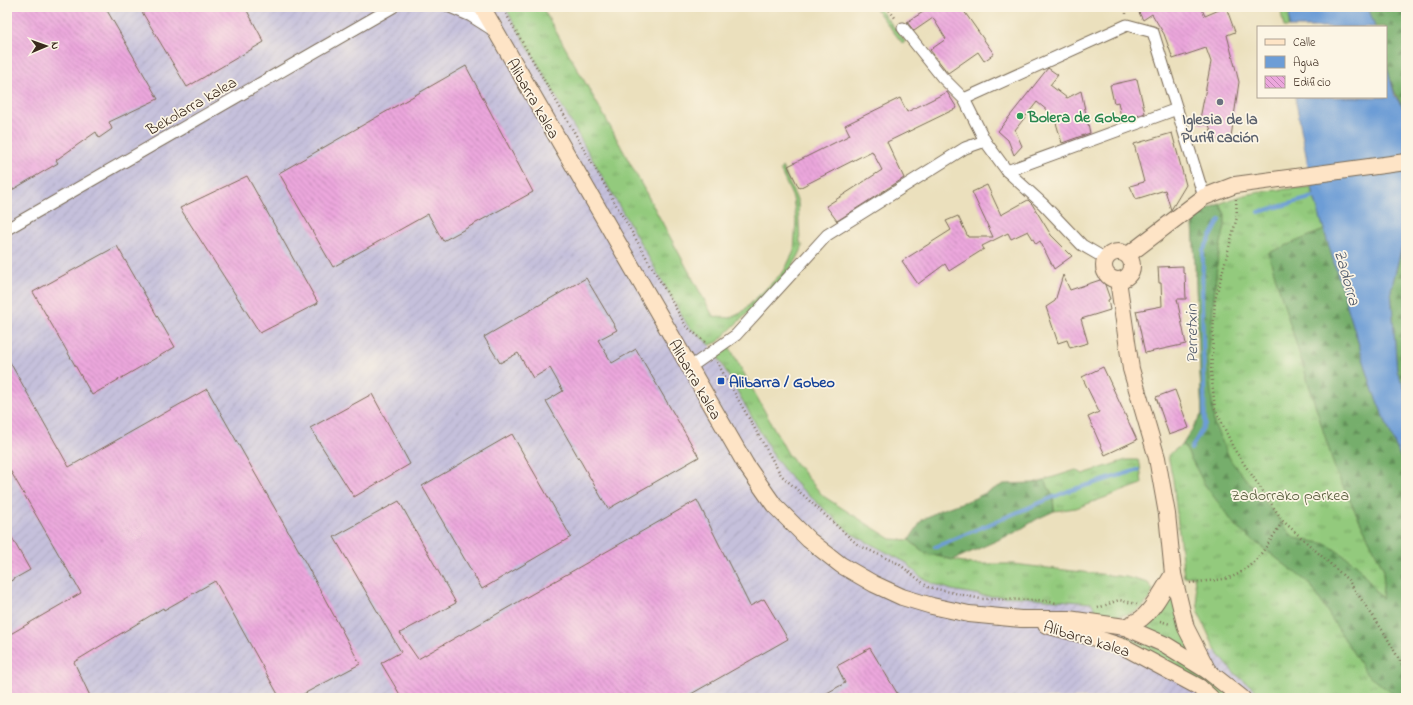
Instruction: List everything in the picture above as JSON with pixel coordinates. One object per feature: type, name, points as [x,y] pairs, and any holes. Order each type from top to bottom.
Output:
[{"type":"street","points":[[450,7],[471,16],[496,32]]},
{"type":"street","name":"Alibarra kalea","points":[[482,7],[746,465],[774,505],[809,540],[841,565],[874,584],[902,597],[932,606],[969,614],[1022,618],[1068,619],[1125,627],[1166,645],[1208,671],[1242,698]]},
{"type":"street","name":"Bekolarra kalea","points":[[7,229],[395,8]]},
{"type":"street","points":[[964,99],[1127,25],[1153,32],[1204,197]]},
{"type":"street","points":[[903,28],[942,77],[964,99],[985,141],[1007,171],[1043,204],[1082,245],[1106,259]]},
{"type":"street","points":[[1007,171],[1177,109]]},
{"type":"street","points":[[690,368],[736,335],[828,235],[965,148],[985,141]]},
{"type":"street","points":[[1128,255],[1204,197],[1235,185],[1406,162]]},
{"type":"street","points":[[1122,252],[1128,255],[1132,263],[1131,271],[1126,278],[1118,280],[1109,277],[1104,269],[1106,259],[1110,254],[1122,252]]},
{"type":"street","points":[[1118,280],[1131,369],[1157,458],[1167,514],[1174,580],[1186,625],[1208,671]]},
{"type":"street","points":[[1125,627],[1142,618],[1174,580]]},
{"type":"street","name":"Alibarra kalea","points":[[1022,618],[1126,648],[1199,687],[1212,698]]},
{"type":"path","points":[[502,7],[686,326],[706,343],[781,476],[858,545],[899,564],[928,587],[981,599],[1038,600],[1059,603]]},
{"type":"path","points":[[1235,185],[1237,217],[1215,300],[1211,372],[1215,408],[1234,448],[1283,521],[1348,580],[1385,634],[1406,672]]},
{"type":"path","points":[[1174,580],[1229,578],[1248,568],[1267,545],[1283,521]]},
{"type":"path","points":[[1095,608],[1119,600],[1134,602],[1156,619],[1178,626],[1186,625]]},
{"type":"shaded area","points":[[7,7],[505,7],[688,326],[710,345],[775,458],[793,481],[852,534],[907,563],[918,575],[930,583],[952,590],[985,596],[1023,597],[1092,603],[1097,615],[1118,617],[1193,655],[1216,651],[1234,673],[1266,698],[7,698]]},
{"type":"green space","points":[[505,7],[542,7],[606,119],[713,316],[730,318],[741,313],[784,271],[794,251],[796,220],[793,198],[780,170],[782,167],[798,202],[800,242],[803,246],[797,259],[777,285],[718,342],[710,345],[688,326]]},
{"type":"green space","points":[[874,7],[878,7],[905,41],[903,44]]},
{"type":"green space","points":[[1280,7],[1290,7],[1289,26],[1284,26]]},
{"type":"green space","points":[[1368,7],[1406,7],[1406,112],[1394,91],[1388,71],[1387,26],[1375,26]]},
{"type":"green space","name":"Zadorrako parkea","points":[[1311,187],[1373,391],[1406,471],[1406,698],[1266,698],[1234,673],[1216,651],[1199,614],[1194,576],[1184,577],[1173,480],[1168,455],[1183,444],[1202,414],[1193,221],[1207,211],[1235,198],[1249,194]]},
{"type":"green space","points":[[1220,204],[1225,214],[1225,226],[1218,256],[1208,359],[1214,424],[1231,461],[1294,538],[1327,544],[1357,565],[1382,599],[1384,570],[1336,472],[1268,253],[1324,230],[1373,391],[1406,471],[1406,698],[1399,698],[1367,675],[1310,584],[1237,528],[1205,485],[1183,444],[1202,414],[1193,221],[1208,209]]},
{"type":"green space","points":[[1406,232],[1406,392],[1397,371],[1391,290]]},
{"type":"green space","points":[[729,346],[788,454],[823,496],[891,539],[909,540],[925,553],[971,564],[1013,564],[1126,577],[1148,583],[1153,590],[1149,599],[1144,606],[1131,613],[1115,616],[1097,615],[1092,603],[1023,597],[985,596],[952,590],[931,583],[918,575],[907,563],[852,534],[793,481],[775,458],[718,357]]},
{"type":"green space","points":[[1126,460],[1138,460],[1140,464],[1142,484],[1076,508],[1054,511],[1053,495],[1044,480],[1076,470],[1083,474]]},
{"type":"green space","points":[[1044,480],[1053,495],[1054,511],[1037,519],[1016,532],[953,560],[925,553],[909,540],[922,520],[940,510],[973,499],[1004,484],[1033,483]]},
{"type":"green space","points":[[1170,589],[1193,655],[1139,627]]},
{"type":"green space","points":[[1095,627],[1115,631],[1170,653],[1234,698],[1217,698]]},
{"type":"water","points":[[1290,7],[1368,7],[1375,26],[1289,26]]},
{"type":"water","name":"Zadorra","points":[[1387,68],[1395,96],[1406,112],[1406,230],[1391,290],[1397,371],[1406,392],[1406,471],[1373,391],[1314,197],[1295,98],[1387,98]]},
{"type":"building","points":[[7,7],[105,7],[158,99],[109,122],[112,129],[99,138],[96,132],[56,160],[58,163],[7,193]]},
{"type":"building","points":[[139,7],[245,7],[264,42],[187,87]]},
{"type":"building","points":[[927,7],[961,7],[994,54],[984,61],[978,52],[948,73],[930,50],[946,39],[933,18],[914,31],[907,22],[928,9]]},
{"type":"building","points":[[1136,7],[1201,7],[1205,16],[1226,7],[1235,32],[1227,35],[1239,82],[1231,137],[1229,139],[1222,141],[1217,140],[1213,136],[1209,125],[1199,124],[1211,62],[1206,48],[1173,59],[1164,34],[1152,14],[1143,20]]},
{"type":"building","points":[[466,66],[533,192],[443,241],[428,214],[333,267],[279,173]]},
{"type":"building","points":[[1048,68],[1058,75],[1050,85],[1067,98],[1081,91],[1090,133],[1062,143],[1054,116],[1037,102],[1015,130],[1022,146],[1014,155],[1008,140],[998,131]]},
{"type":"building","points":[[1137,79],[1145,113],[1122,122],[1118,102],[1114,103],[1110,85]]},
{"type":"building","points":[[947,92],[957,108],[887,142],[904,178],[837,221],[826,206],[882,170],[872,151],[799,188],[788,166],[850,135],[845,125],[900,98],[907,112]]},
{"type":"building","points":[[1172,133],[1186,185],[1171,210],[1165,190],[1136,199],[1130,186],[1144,182],[1134,144]]},
{"type":"building","points":[[247,176],[318,303],[260,333],[180,208]]},
{"type":"building","points":[[987,185],[1001,215],[1028,200],[1051,235],[1072,256],[1054,269],[1040,241],[1036,244],[1028,231],[1011,239],[1008,233],[982,246],[984,249],[949,271],[945,264],[918,284],[902,261],[951,230],[946,221],[958,216],[968,237],[993,237],[972,192]]},
{"type":"building","points":[[117,246],[175,347],[92,395],[33,292]]},
{"type":"building","points":[[1183,266],[1183,273],[1185,274],[1186,299],[1177,299],[1186,344],[1145,353],[1136,311],[1162,306],[1161,283],[1159,283],[1158,267]]},
{"type":"building","points":[[1063,275],[1070,290],[1103,279],[1110,299],[1108,300],[1110,310],[1081,319],[1088,343],[1070,348],[1067,340],[1058,343],[1046,307],[1055,301]]},
{"type":"building","points":[[586,278],[617,330],[598,340],[612,363],[636,349],[699,457],[608,509],[546,401],[563,391],[550,368],[533,378],[518,353],[500,363],[484,337]]},
{"type":"building","points":[[7,357],[69,467],[207,389],[298,549],[360,664],[296,698],[280,698],[215,581],[164,610],[163,608],[74,662],[91,698],[7,698],[7,636],[81,593],[7,465]]},
{"type":"building","points":[[1103,367],[1137,440],[1105,455],[1088,417],[1099,412],[1082,377]]},
{"type":"building","points":[[1175,390],[1189,428],[1169,435],[1156,397]]},
{"type":"building","points":[[372,394],[410,464],[354,497],[310,428]]},
{"type":"building","points":[[512,434],[571,537],[482,589],[422,486]]},
{"type":"building","points":[[697,500],[750,606],[764,599],[788,639],[684,698],[402,698],[381,663],[401,652],[334,537],[399,501],[456,603],[400,633],[418,659]]},
{"type":"building","points":[[7,529],[30,570],[7,583]]},
{"type":"building","points":[[870,648],[900,698],[818,698],[845,683],[837,666]]},
{"type":"waterway","name":"Perretxin","points":[[1259,212],[1318,196]]},
{"type":"waterway","name":"Perretxin","points":[[1191,449],[1205,424],[1202,304],[1203,251],[1220,220]]},
{"type":"waterway","name":"Perretxin","points":[[935,547],[1068,491],[1138,470]]},
{"type":"place","name":"Iglesia de la Purificación","points":[[1220,102]]},
{"type":"place","name":"Bolera de Gobeo","points":[[1020,116]]},
{"type":"place","name":"Alibarra / Gobeo","points":[[721,381]]}]
